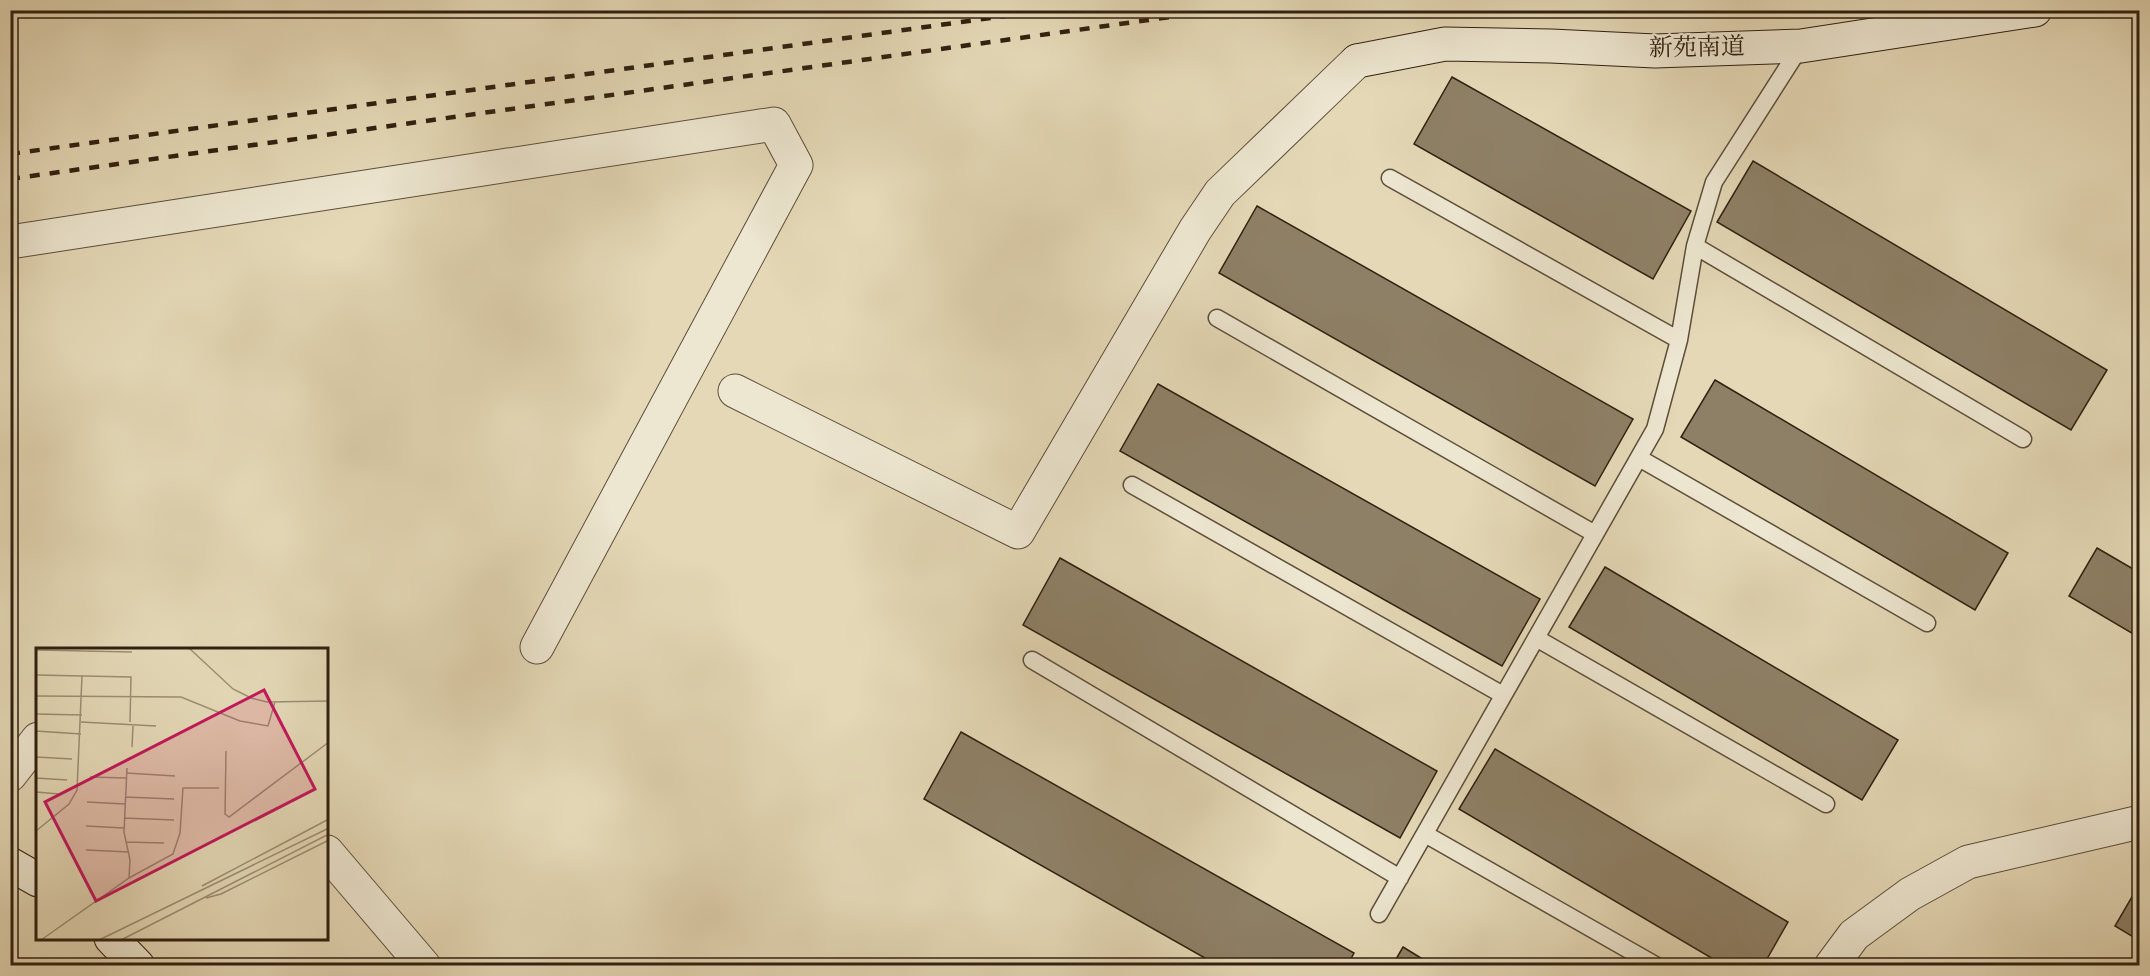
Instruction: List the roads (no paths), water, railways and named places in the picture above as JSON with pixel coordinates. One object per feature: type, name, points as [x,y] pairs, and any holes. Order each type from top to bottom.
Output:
[{"type":"street","name":"新苑南道","points":[[735,391],[1018,532],[1189,240],[1220,193],[1358,61],[1446,44],[1654,51],[1801,46],[2035,10]]},
{"type":"street","points":[[10,242],[774,124],[796,165],[537,647]]},
{"type":"street","points":[[10,775],[36,742]]},
{"type":"street","points":[[1831,966],[1854,935],[1910,894],[1968,862],[2139,822]]},
{"type":"street","points":[[328,853],[424,966]]},
{"type":"street","points":[[10,864],[36,879]]},
{"type":"street","points":[[112,940],[138,966]]},
{"type":"lane","points":[[1379,914],[1655,429],[1678,340],[1695,246],[1714,182],[1801,46]]},
{"type":"lane","points":[[1390,178],[1678,340]]},
{"type":"lane","points":[[1695,246],[2023,439]]},
{"type":"lane","points":[[1218,318],[1595,534]]},
{"type":"lane","points":[[1639,458],[1927,623]]},
{"type":"lane","points":[[1132,485],[1503,695]]},
{"type":"lane","points":[[1536,638],[1826,804]]},
{"type":"lane","points":[[1032,660],[1400,878]]},
{"type":"lane","points":[[1425,834],[1657,966]]},
{"type":"railway","points":[[10,154],[1048,10]]},
{"type":"railway","points":[[10,179],[1220,10]]}]
